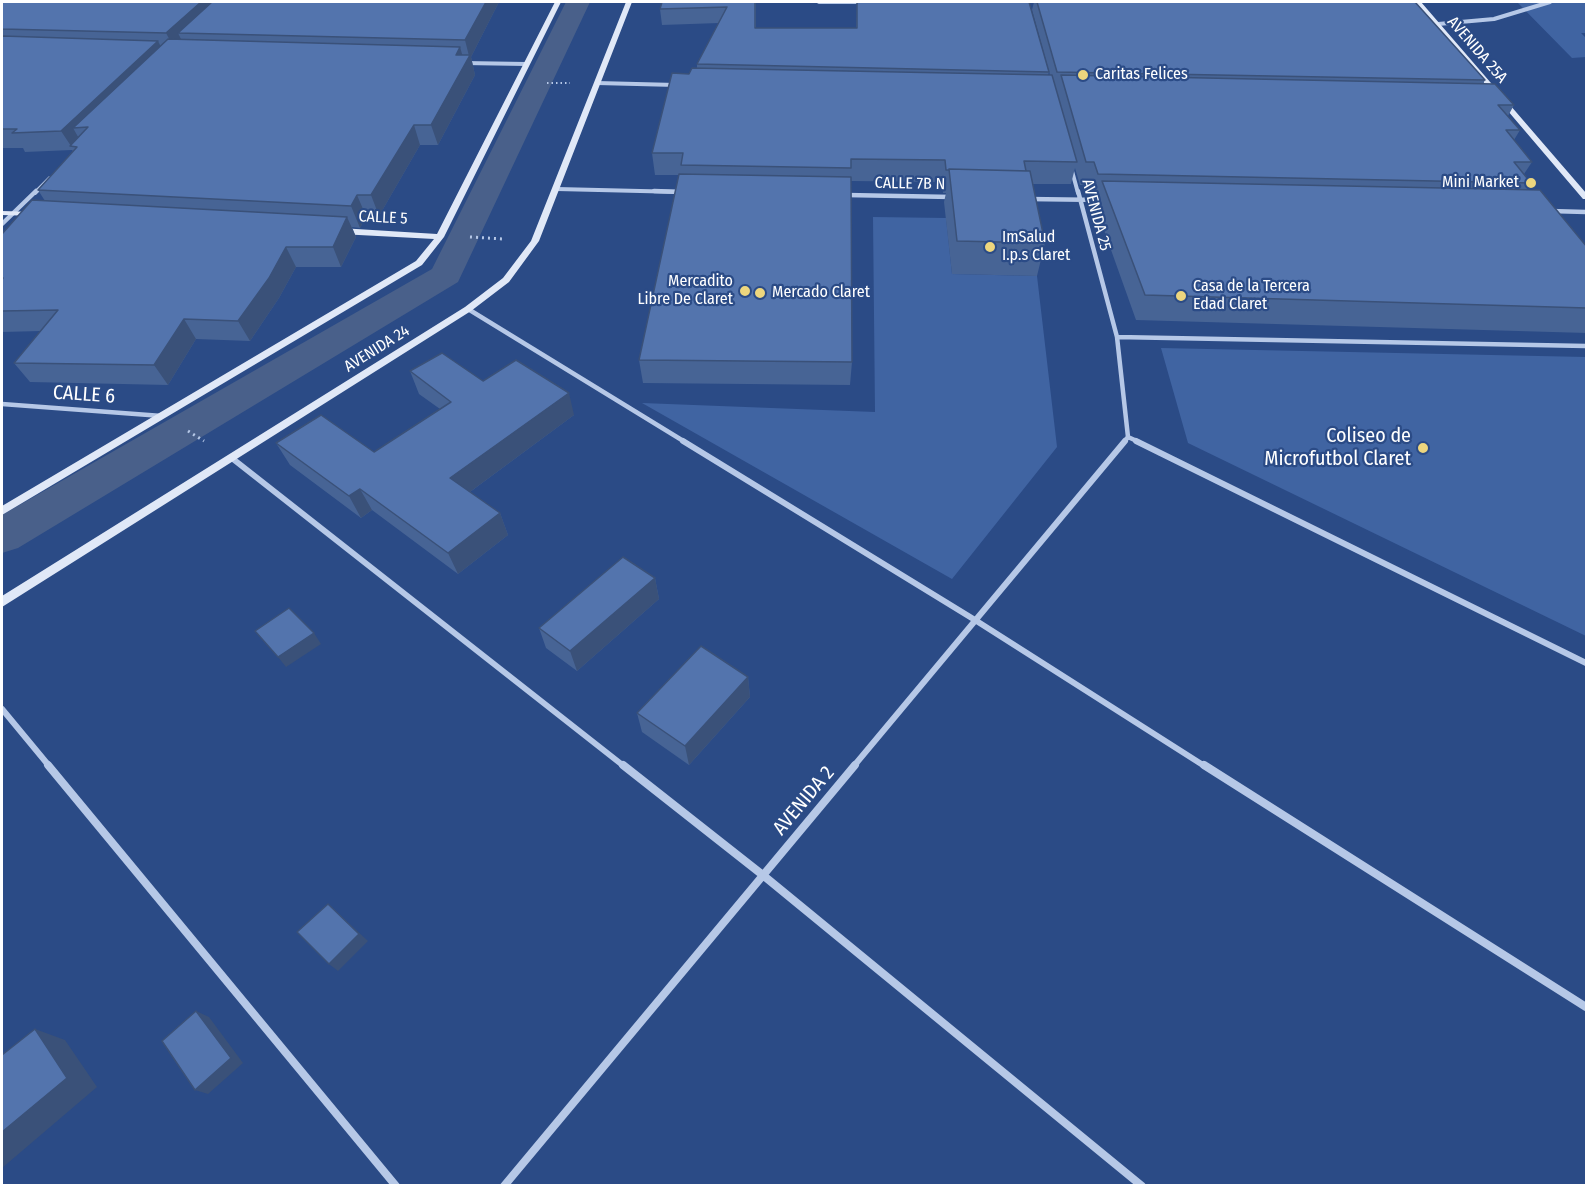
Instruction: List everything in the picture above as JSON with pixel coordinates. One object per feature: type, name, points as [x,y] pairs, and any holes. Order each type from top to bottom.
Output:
[{"type":"street","points":[[2,511],[396,280],[419,263],[440,237],[558,2]]},
{"type":"street","name":"AVENIDA 24","points":[[2,602],[233,459],[468,309],[506,280],[529,249],[557,189],[629,2]]},
{"type":"street","points":[[819,2],[865,2]]},
{"type":"street","name":"AVENIDA 25A","points":[[1418,2],[1587,197]]},
{"type":"street","points":[[1438,24],[1494,19],[1551,2]]},
{"type":"street","points":[[1416,13],[1428,13]]},
{"type":"street","points":[[454,62],[526,64]]},
{"type":"street","points":[[597,84],[681,85]]},
{"type":"street","points":[[1492,101],[1504,102]]},
{"type":"street","name":"AVENIDA 25","points":[[1071,167],[1117,337],[1128,437]]},
{"type":"street","points":[[2,224],[54,174]]},
{"type":"street","points":[[557,189],[688,192]]},
{"type":"street","name":"CALLE 7B N","points":[[842,195],[961,197]]},
{"type":"street","points":[[1020,199],[1103,200]]},
{"type":"street","points":[[1539,211],[1587,212]]},
{"type":"street","points":[[2,213],[48,215]]},
{"type":"street","name":"CALLE 5","points":[[333,231],[440,237]]},
{"type":"street","points":[[468,309],[975,620],[1587,1007]]},
{"type":"street","points":[[1117,337],[1587,346]]},
{"type":"street","name":"CALLE 6","points":[[2,404],[164,416]]},
{"type":"street","points":[[1128,437],[1587,663]]},
{"type":"street","name":"AVENIDA 2","points":[[504,1185],[1128,437]]},
{"type":"street","points":[[233,459],[764,876],[1142,1185]]},
{"type":"street","points":[[2,709],[396,1185]]},
{"type":"path","points":[[537,82],[578,83]]},
{"type":"path","points":[[468,237],[504,239]]},
{"type":"path","points":[[182,427],[211,445]]},
{"type":"shaded area","points":[[1517,2],[1586,2],[1586,33],[1581,33],[1586,38],[1586,57],[1572,58]]},
{"type":"shaded area","points":[[873,217],[946,218],[952,274],[1037,276],[1057,447],[952,579],[642,403],[875,412]]},
{"type":"shaded area","points":[[1161,348],[1586,357],[1586,636],[1188,443]]},
{"type":"building","points":[[2,2],[201,2],[166,33],[2,29]]},
{"type":"building","points":[[212,2],[486,2],[465,40],[178,33]]},
{"type":"building","points":[[662,2],[755,2],[755,28],[857,28],[857,2],[1029,2],[1049,72],[697,64],[727,7],[660,9]]},
{"type":"building","points":[[1037,2],[1415,2],[1485,80],[1057,72]]},
{"type":"building","points":[[2,36],[158,41],[61,131],[12,133],[17,129],[2,129]]},
{"type":"building","points":[[168,39],[460,47],[456,55],[470,55],[431,125],[414,125],[371,195],[357,195],[351,206],[38,190],[77,147],[70,146],[88,127],[73,128]]},
{"type":"building","points":[[692,68],[1052,75],[1077,162],[1024,161],[1026,171],[946,170],[945,160],[851,159],[851,168],[681,165],[683,153],[652,153],[672,73],[689,74]]},
{"type":"building","points":[[1061,75],[1495,84],[1514,105],[1498,105],[1520,130],[1506,130],[1532,162],[1514,162],[1531,183],[1098,174],[1094,162],[1086,162]]},
{"type":"building","points":[[949,169],[1030,171],[1045,243],[957,241]]},
{"type":"building","points":[[679,174],[851,177],[852,362],[639,360]]},
{"type":"building","points":[[1102,181],[1540,190],[1587,247],[1587,308],[1145,295]]},
{"type":"building","points":[[32,200],[347,217],[333,247],[286,247],[269,278],[238,321],[184,319],[154,365],[14,363],[58,310],[2,311],[2,234]]},
{"type":"building","points":[[442,353],[483,381],[516,360],[569,393],[450,478],[500,513],[448,553],[360,489],[349,496],[276,443],[321,415],[374,452],[451,402],[410,371]]},
{"type":"building","points":[[623,557],[655,578],[570,651],[539,628]]},
{"type":"building","points":[[289,608],[314,633],[278,657],[255,631]]},
{"type":"building","points":[[701,646],[748,677],[685,746],[637,713]]},
{"type":"building","points":[[328,904],[359,934],[329,964],[297,932]]},
{"type":"building","points":[[196,1011],[231,1058],[195,1090],[162,1041]]},
{"type":"building","points":[[35,1029],[67,1078],[2,1132],[2,1055]]},
{"type":"waterway","points":[[2,536],[446,275],[578,2]]},
{"type":"place","name":"Caritas Felices","points":[[1083,75]]},
{"type":"place","name":"Mini Market","points":[[1531,183]]},
{"type":"place","name":"ImSalud I.p.s Claret","points":[[990,247]]},
{"type":"place","name":"Mercadito Libre De Claret","points":[[745,291]]},
{"type":"place","name":"Mercado Claret","points":[[760,293]]},
{"type":"place","name":"Casa de la Tercera Edad Claret","points":[[1181,296]]},
{"type":"place","name":"Coliseo de Microfutbol Claret","points":[[1423,448]]}]
